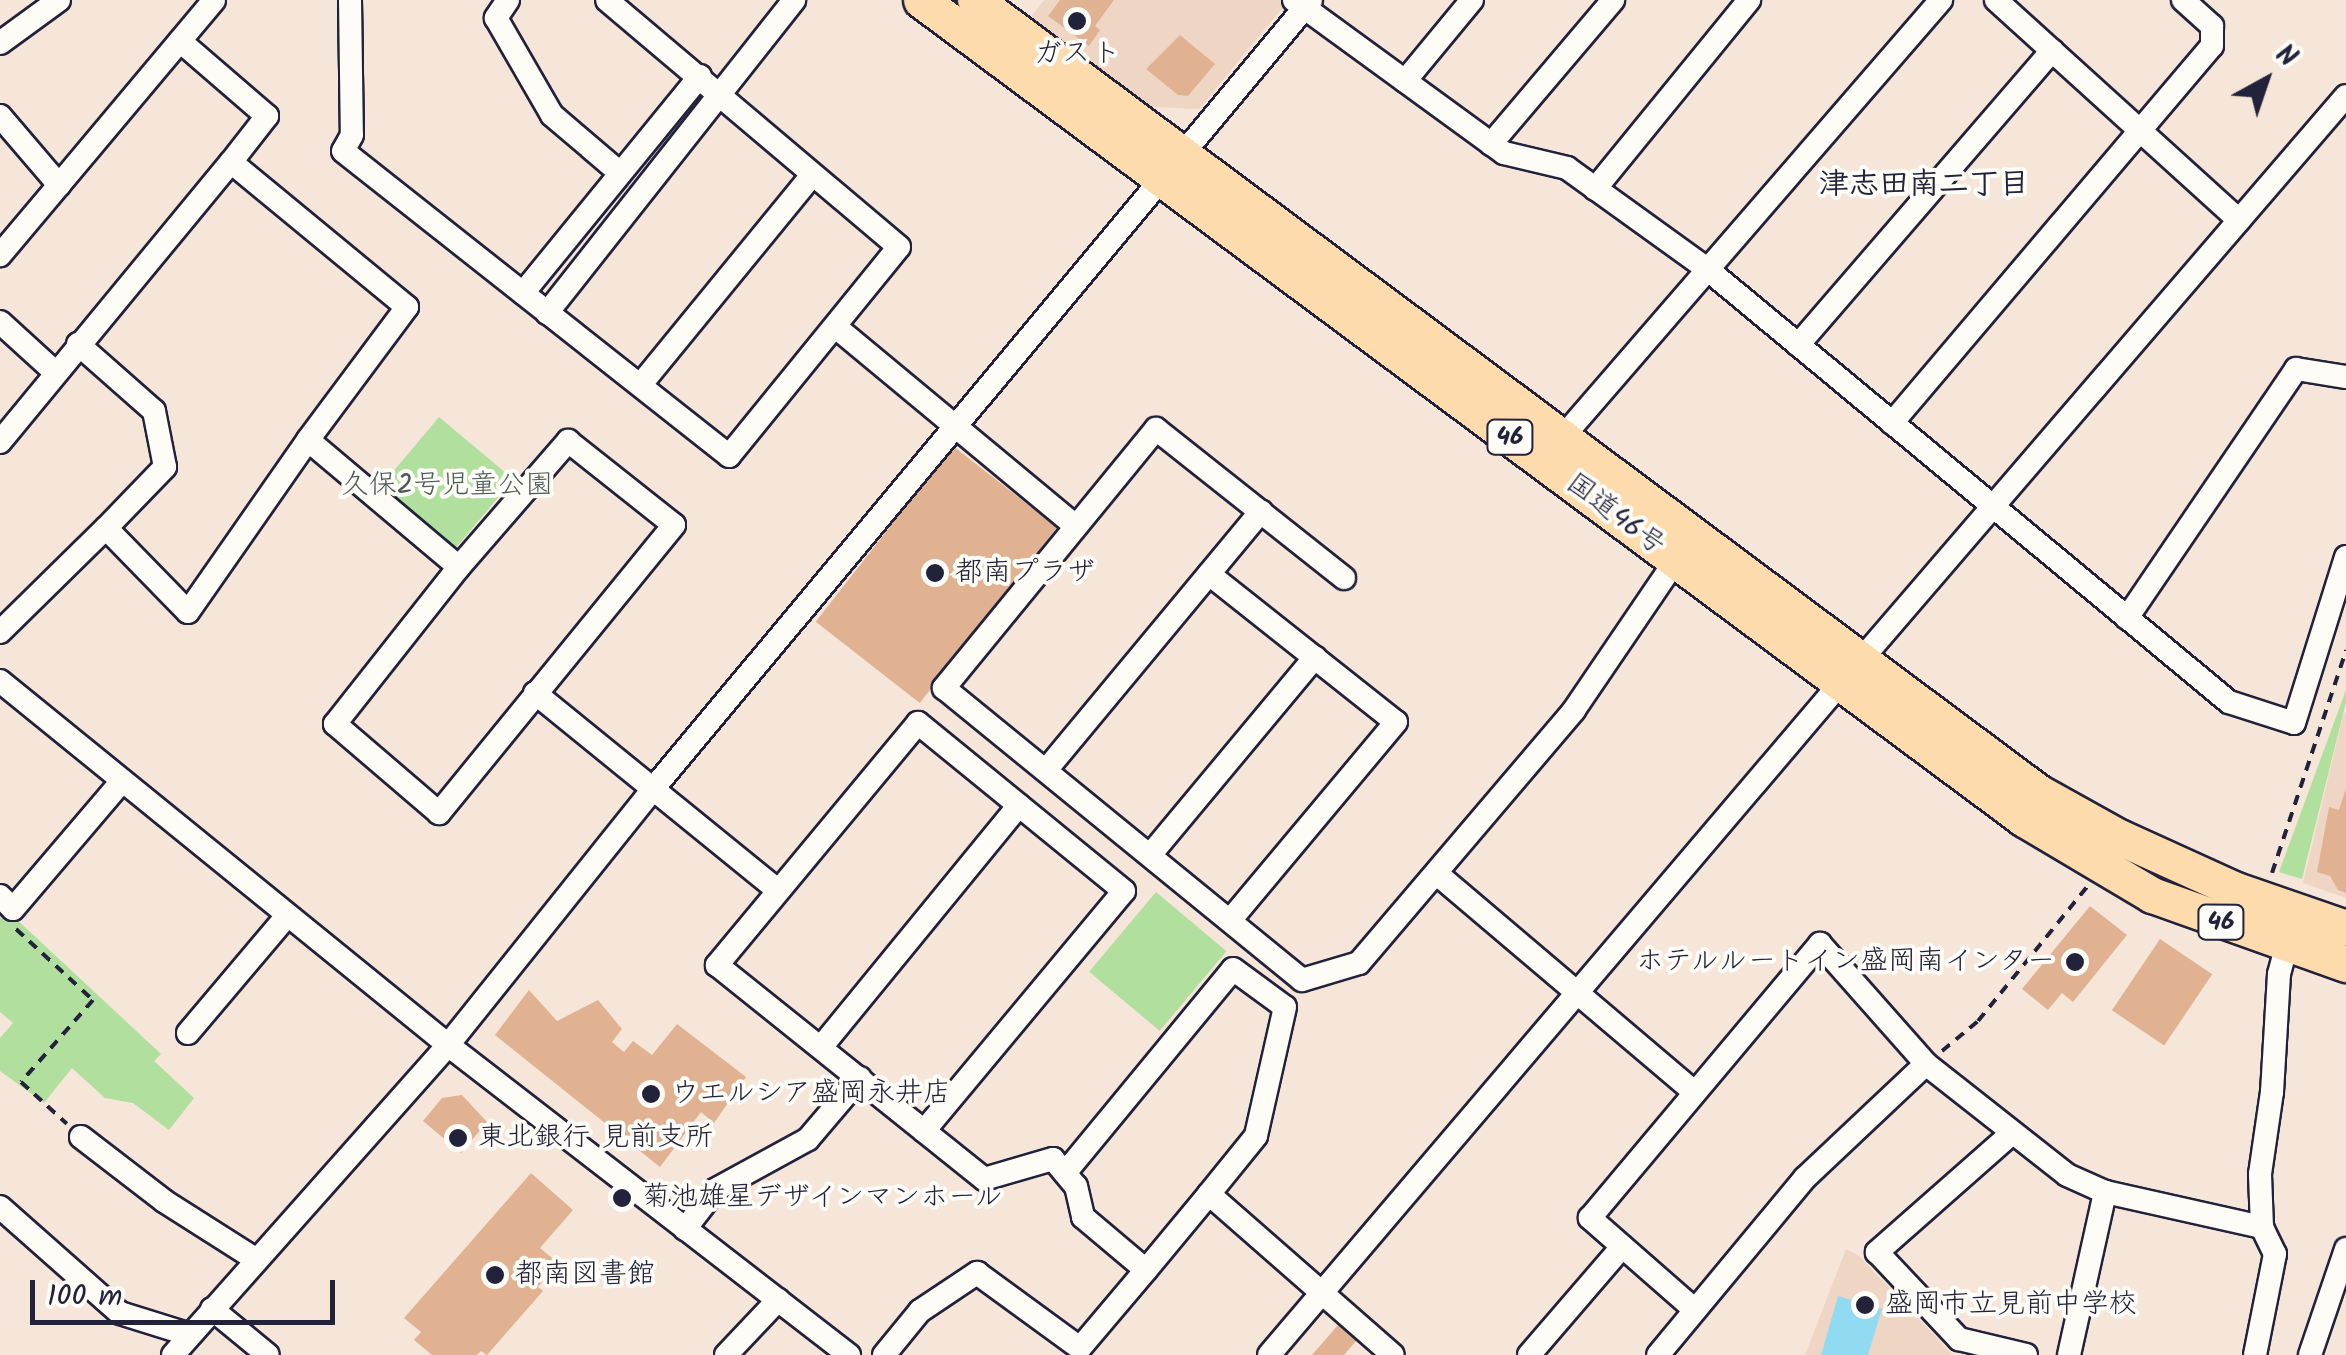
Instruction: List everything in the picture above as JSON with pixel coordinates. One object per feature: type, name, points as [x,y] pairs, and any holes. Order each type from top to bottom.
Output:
[{"type":"highway","name":"国道46号","points":[[921,0],[1173,168],[1561,438],[1684,548]]},
{"type":"highway","name":"国道46号","points":[[974,0],[1173,168],[1850,673],[2024,819],[2102,868],[2166,901],[2346,964]]},
{"type":"highway","name":"国道46号","points":[[1850,673],[2038,792],[2119,837],[2236,890],[2346,928]]},
{"type":"street","points":[[0,43],[60,0]]},
{"type":"street","points":[[0,254],[214,0]]},
{"type":"street","points":[[350,0],[352,135],[343,151],[546,313],[642,383],[729,456],[837,328],[899,247],[607,0]]},
{"type":"street","points":[[508,0],[496,18],[552,115],[620,172]]},
{"type":"street","points":[[546,313],[794,0]]},
{"type":"street","points":[[1405,82],[1472,0]]},
{"type":"street","points":[[1491,144],[1613,0]]},
{"type":"street","points":[[1561,438],[1942,0]]},
{"type":"street","points":[[1996,0],[2239,220]]},
{"type":"street","points":[[1892,423],[2212,46],[2212,26],[2183,0]]},
{"type":"street","points":[[173,1355],[448,1045],[653,789],[1173,168],[1303,3],[1504,154],[1567,168],[1707,269],[2229,702],[2294,723],[2346,557]]},
{"type":"street","points":[[1595,188],[1734,5]]},
{"type":"street","points":[[0,442],[267,116],[180,41]]},
{"type":"street","points":[[1798,345],[2052,50]]},
{"type":"street","points":[[523,293],[700,76]]},
{"type":"street","points":[[1269,1355],[2239,220],[2338,121],[2346,96]]},
{"type":"street","points":[[0,116],[59,186]]},
{"type":"street","points":[[106,528],[188,612],[407,307],[231,162]]},
{"type":"street","points":[[642,383],[812,175]]},
{"type":"street","points":[[0,322],[55,372]]},
{"type":"street","points":[[837,328],[1074,525]]},
{"type":"street","points":[[0,632],[165,466],[154,411],[78,344]]},
{"type":"street","points":[[2127,618],[2296,369],[2346,377]]},
{"type":"street","points":[[1344,578],[1156,429],[944,688],[1302,980],[1359,963],[1574,710],[1684,548]]},
{"type":"street","points":[[308,440],[459,567]]},
{"type":"street","points":[[568,441],[674,525],[439,812],[335,724],[459,567],[568,441]]},
{"type":"street","points":[[1047,769],[1261,511]]},
{"type":"street","points":[[1208,574],[1396,722],[1231,919]]},
{"type":"street","points":[[1151,854],[1315,656]]},
{"type":"street","points":[[0,681],[448,1045],[850,1355]]},
{"type":"street","points":[[535,692],[777,890]]},
{"type":"street","points":[[924,1131],[1124,892],[918,723],[717,966],[984,1179],[1053,1159],[1076,1186],[1083,1217],[1146,1270]]},
{"type":"street","points":[[6,903],[122,781]]},
{"type":"street","points":[[822,1046],[1019,805]]},
{"type":"street","points":[[1436,873],[1575,995],[1694,1092]]},
{"type":"street","points":[[188,1033],[287,916]]},
{"type":"street","points":[[1695,1310],[1590,1218],[1820,944],[1926,1064],[2067,1175],[2105,1192],[2262,1227]]},
{"type":"street","points":[[2254,1355],[2275,1254],[2262,1227],[2260,1174],[2272,1092],[2272,1037],[2287,944]]},
{"type":"street","points":[[884,1355],[920,1311],[977,1273],[1080,1348],[1256,1136],[1285,1007],[1233,969],[1065,1173]]},
{"type":"street","points":[[1658,1355],[1805,1178],[1926,1064]]},
{"type":"street","points":[[686,1229],[715,1190],[808,1139],[860,1078]]},
{"type":"street","points":[[2011,1134],[1877,1252],[1959,1338],[2026,1355]]},
{"type":"street","points":[[82,1137],[164,1201],[257,1260]]},
{"type":"street","points":[[2069,1355],[2105,1192]]},
{"type":"street","points":[[1209,1194],[1393,1355]]},
{"type":"street","points":[[0,1208],[120,1313],[190,1335]]},
{"type":"street","points":[[1529,1355],[1622,1247]]},
{"type":"street","points":[[2310,1355],[2346,1249]]},
{"type":"street","points":[[726,1355],[778,1300]]},
{"type":"street","points":[[212,1309],[268,1355]]},
{"type":"path","points":[[2270,878],[2346,650]]},
{"type":"path","points":[[1926,1064],[1978,1020],[2086,887],[2094,884]]},
{"type":"path","points":[[6,903],[11,924],[93,1000],[21,1082],[82,1137]]},
{"type":"shaded area","points":[[1044,0],[1289,0],[1199,109],[1151,107],[1031,17]]},
{"type":"shaded area","points":[[2346,713],[2346,898],[2303,883]]},
{"type":"shaded area","name":"盛岡市立見前中学校","points":[[1846,1249],[1859,1256],[1953,1355],[1805,1355]]},
{"type":"green space","name":"久保2号児童公園","points":[[439,417],[513,479],[453,551],[379,489]]},
{"type":"green space","points":[[2346,690],[2346,702],[2302,879],[2279,872]]},
{"type":"green space","points":[[1156,892],[1226,951],[1160,1031],[1089,972]]},
{"type":"green space","points":[[0,904],[161,1054],[154,1061],[194,1098],[169,1130],[133,1103],[105,1098],[72,1068],[44,1103],[0,1071],[0,1038],[13,1023],[0,1012]]},
{"type":"water","points":[[1838,1296],[1882,1309],[1868,1355],[1821,1355]]},
{"type":"building","name":"ガスト","points":[[1060,0],[1114,0],[1095,26],[1100,30],[1089,46],[1048,16]]},
{"type":"building","points":[[1180,35],[1215,64],[1188,96],[1178,95],[1146,69]]},
{"type":"building","name":"都南プラザ","points":[[953,446],[1057,527],[920,703],[816,622]]},
{"type":"building","points":[[2345,791],[2346,893],[2338,890],[2330,876],[2317,872],[2329,807],[2339,810]]},
{"type":"building","name":"ホテルルートイン盛岡南インター","points":[[2090,906],[2127,935],[2073,1002],[2062,993],[2048,1010],[2022,989]]},
{"type":"building","points":[[2160,939],[2212,974],[2164,1046],[2112,1010]]},
{"type":"building","name":"ウエルシア盛岡永井店","points":[[529,990],[557,1021],[598,1000],[622,1029],[612,1042],[624,1052],[633,1041],[652,1055],[677,1024],[746,1077],[714,1123],[701,1112],[660,1167],[495,1035]]},
{"type":"building","name":"東北銀行 見前支所","points":[[462,1095],[487,1122],[461,1153],[423,1121],[442,1098]]},
{"type":"building","name":"都南図書館","points":[[531,1173],[573,1210],[540,1248],[558,1263],[538,1287],[543,1291],[487,1355],[481,1351],[477,1355],[432,1355],[414,1340],[421,1332],[404,1318]]},
{"type":"building","points":[[1338,1325],[1356,1341],[1344,1355],[1312,1355]]},
{"type":"place","name":"ガスト","points":[[1077,21]]},
{"type":"place","name":"都南プラザ","points":[[935,573]]},
{"type":"place","name":"ホテルルートイン盛岡南インター","points":[[2075,962]]},
{"type":"place","name":"ウエルシア盛岡永井店","points":[[651,1094]]},
{"type":"place","name":"東北銀行 見前支所","points":[[458,1138]]},
{"type":"place","name":"菊池雄星デザインマンホール","points":[[622,1198]]},
{"type":"place","name":"都南図書館","points":[[495,1275]]},
{"type":"place","name":"盛岡市立見前中学校","points":[[1865,1305]]},
{"type":"district","name":"津志田南二丁目","points":[[1924,185]]}]
